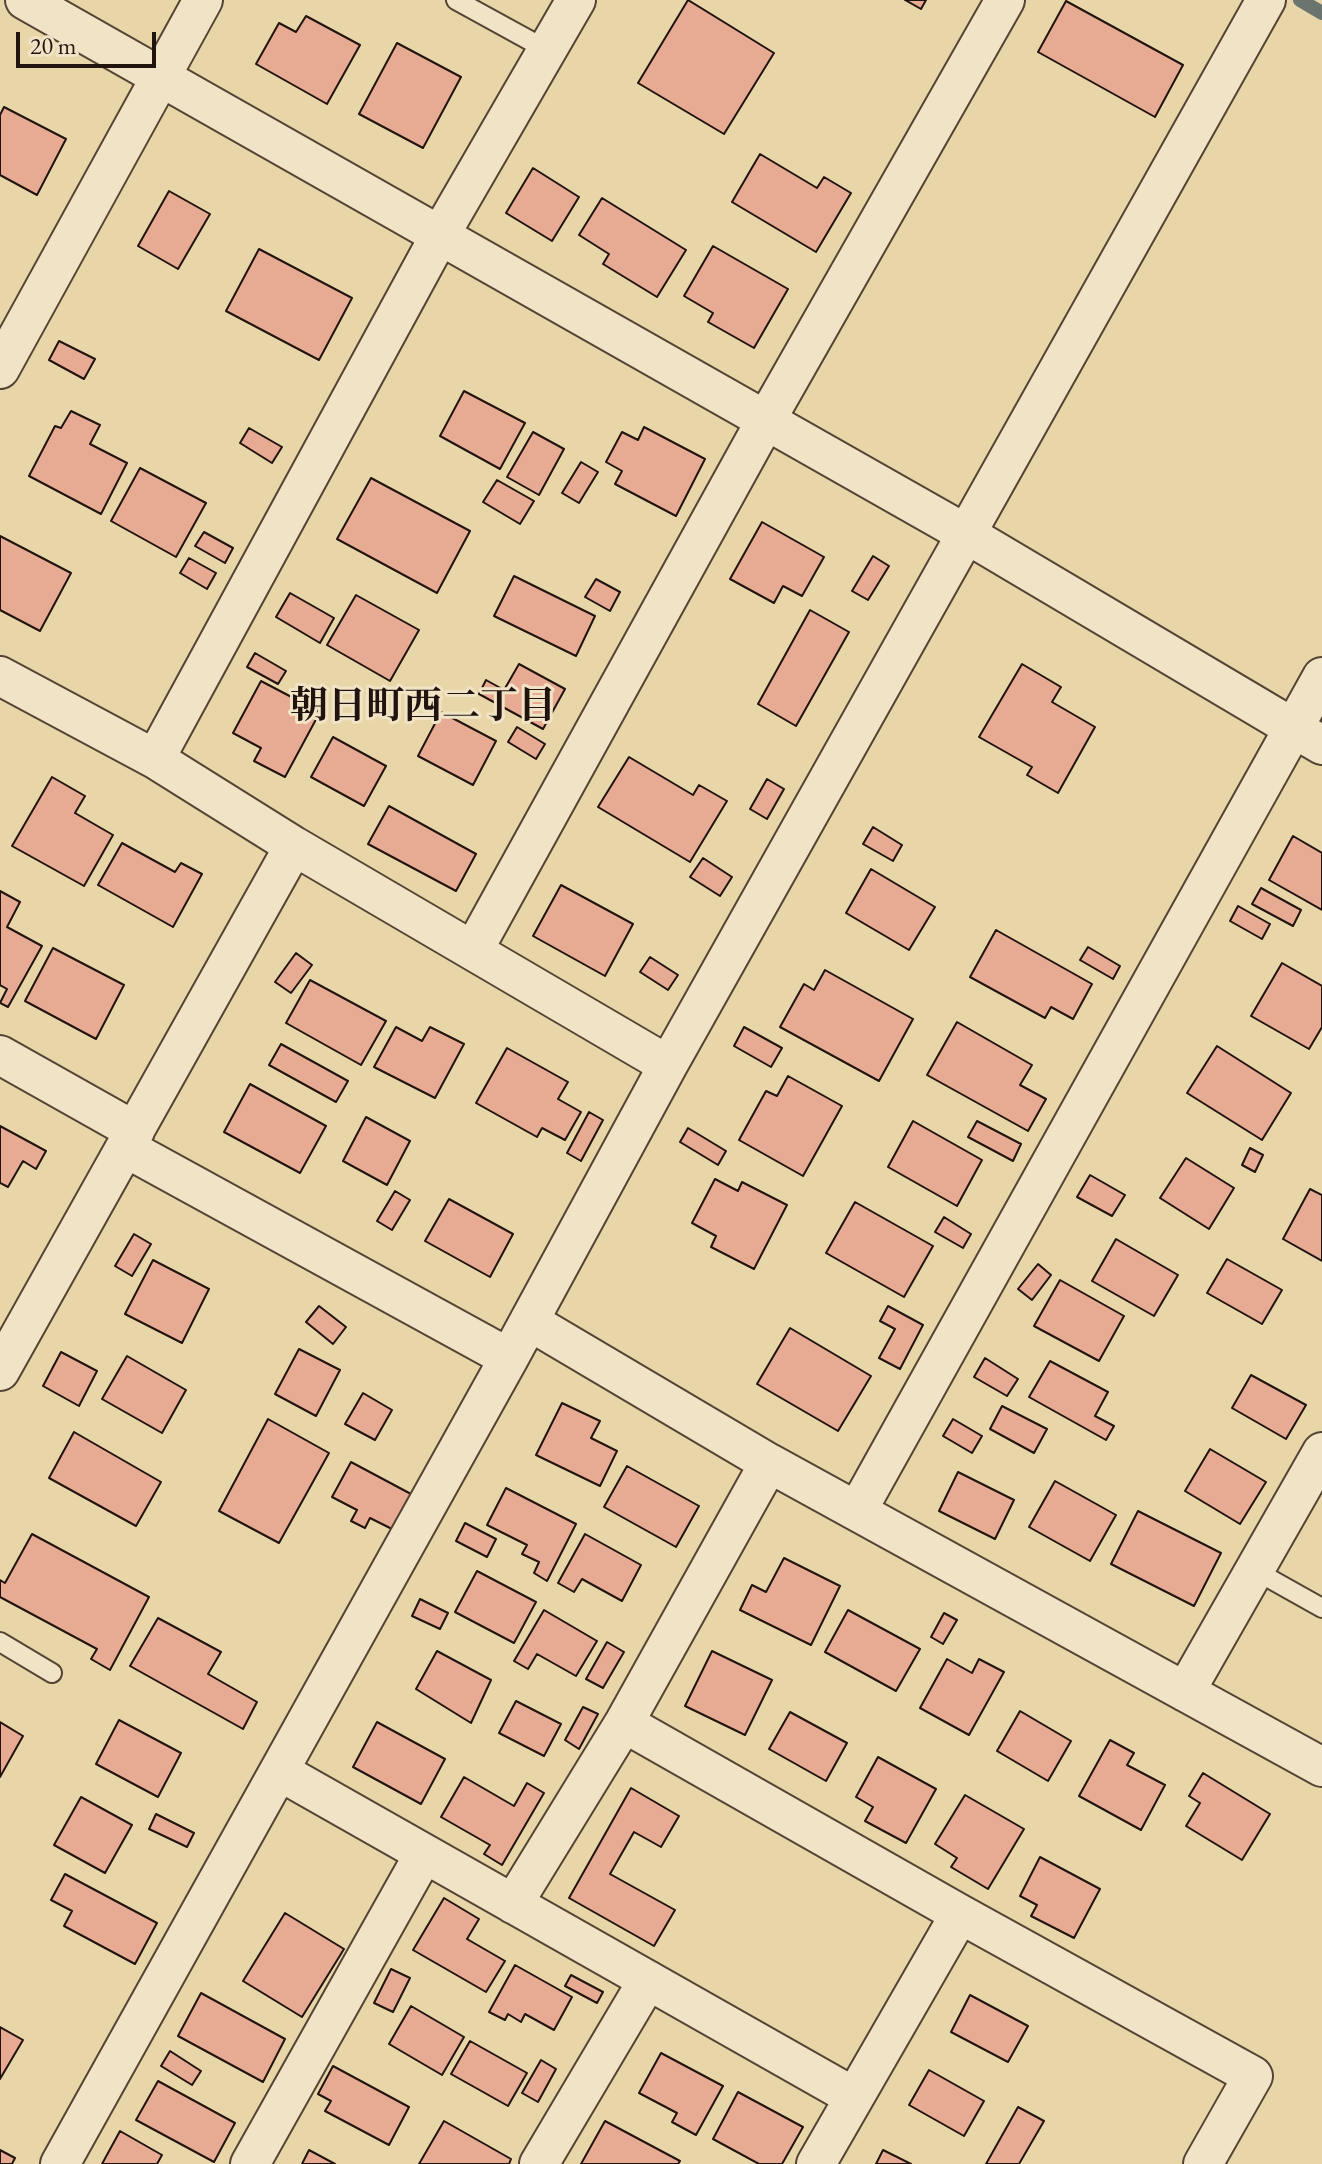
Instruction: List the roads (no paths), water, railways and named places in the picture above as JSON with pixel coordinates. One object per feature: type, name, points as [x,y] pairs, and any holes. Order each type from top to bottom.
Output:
[{"type":"street","points":[[25,0],[968,535],[1307,737]]},
{"type":"street","points":[[0,369],[203,0]]},
{"type":"street","points":[[155,759],[440,235],[576,0]]},
{"type":"street","points":[[474,949],[766,420],[1005,0]]},
{"type":"street","points":[[60,2164],[509,1358],[668,1065],[1266,0]]},
{"type":"street","points":[[857,1511],[1307,737],[1322,677]]},
{"type":"street","points":[[4,686],[155,759],[294,846],[668,1065]]},
{"type":"street","points":[[0,1371],[294,846]]},
{"type":"street","points":[[0,1055],[131,1140],[509,1358]]},
{"type":"street","points":[[529,1321],[769,1463],[1322,1767]]},
{"type":"street","points":[[1185,1692],[1322,1452]]},
{"type":"street","points":[[513,1904],[624,1723],[769,1463]]},
{"type":"street","points":[[624,1723],[1253,2076],[1203,2164]]},
{"type":"street","points":[[279,1771],[854,2097]]},
{"type":"street","points":[[250,2164],[424,1854]]},
{"type":"street","points":[[816,2164],[960,1914]]},
{"type":"street","points":[[539,2164],[648,1980]]},
{"type":"lane","points":[[456,0],[547,50]]},
{"type":"lane","points":[[1256,1571],[1322,1608]]},
{"type":"lane","points":[[0,1642],[52,1673]]},
{"type":"waterway","points":[[1300,0],[1322,13]]},
{"type":"district","name":"朝日町西二丁目","points":[[423,708]]}]
